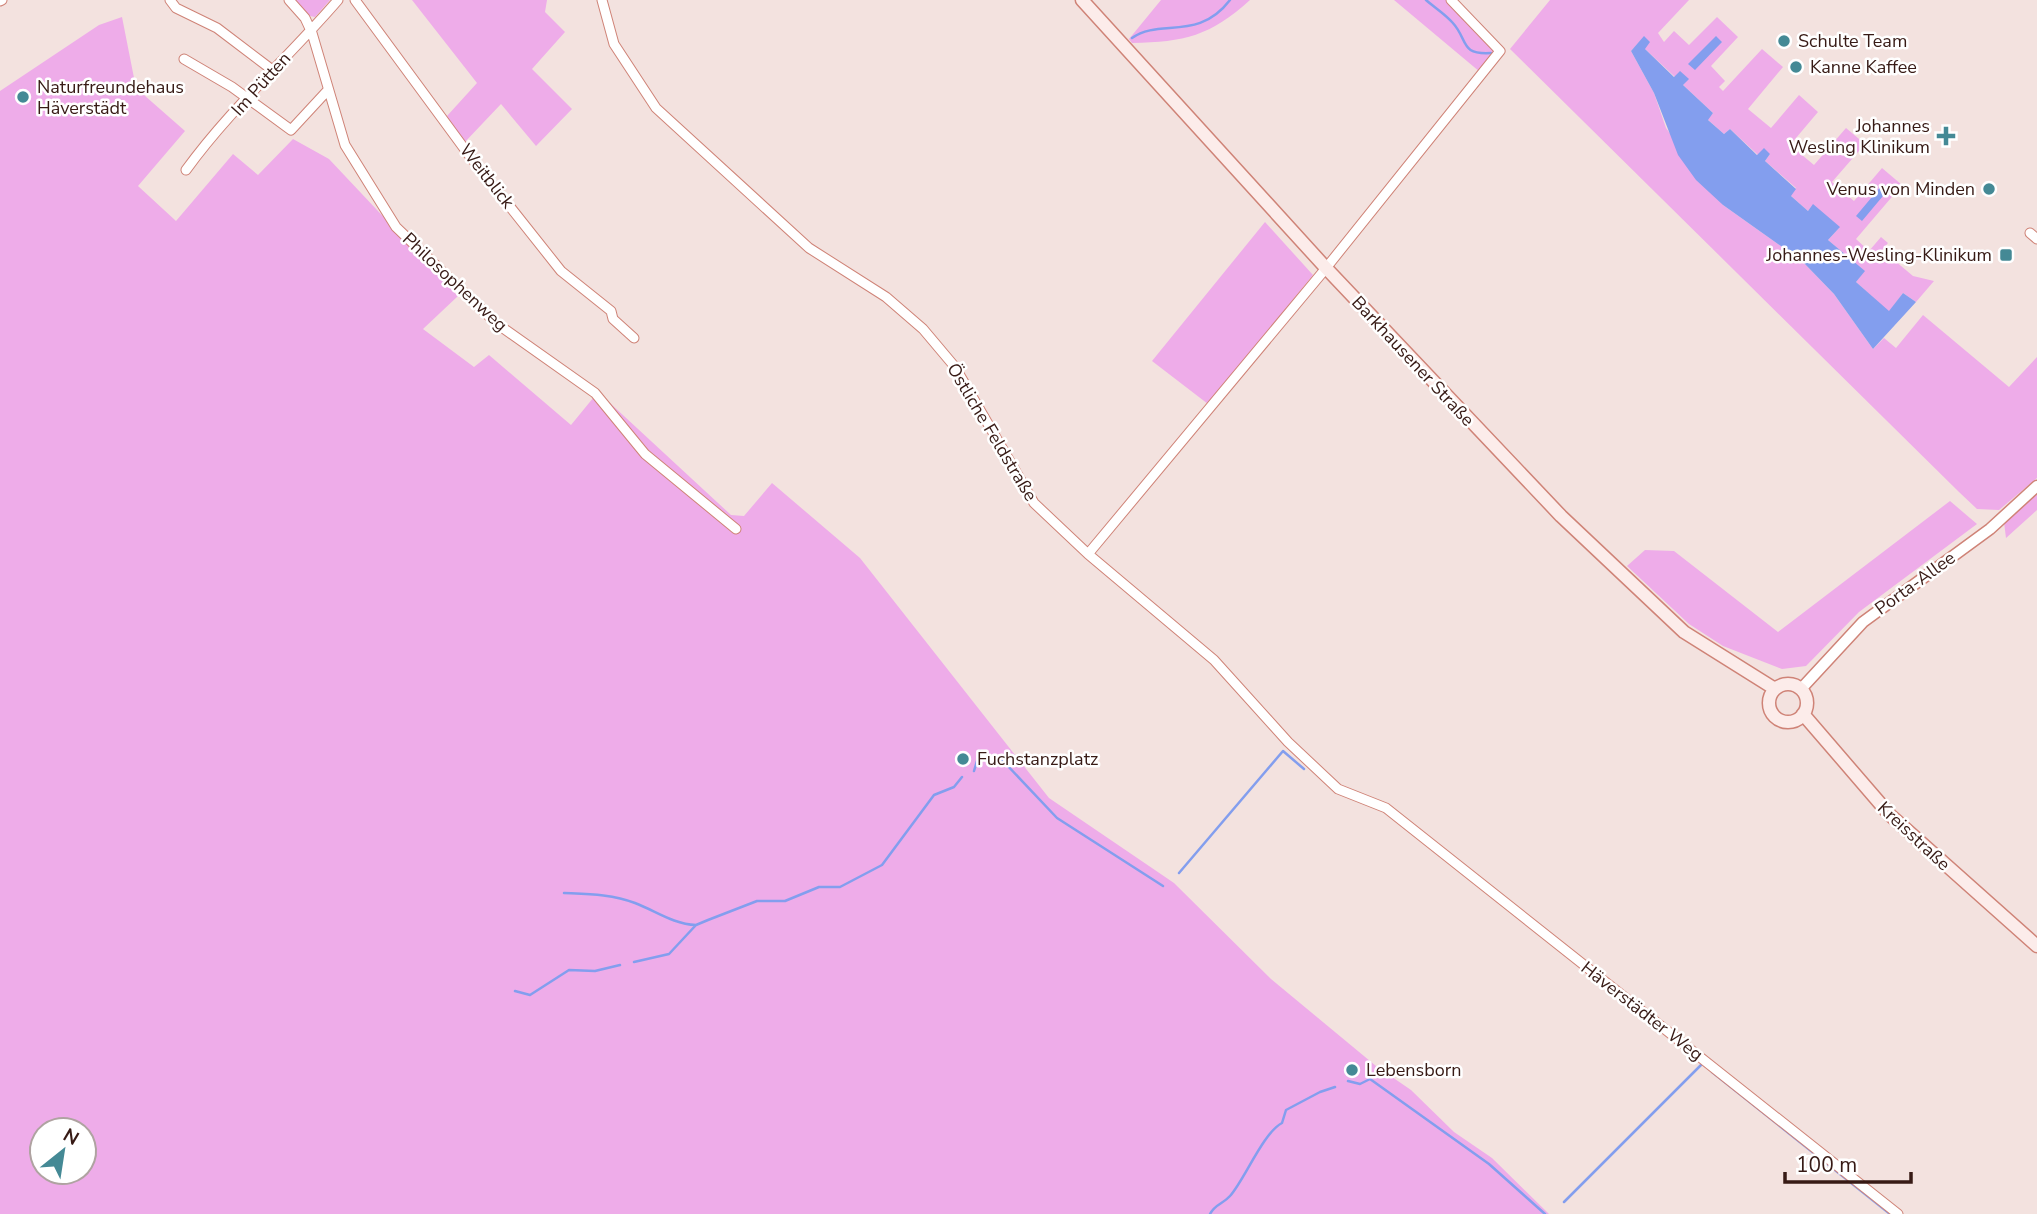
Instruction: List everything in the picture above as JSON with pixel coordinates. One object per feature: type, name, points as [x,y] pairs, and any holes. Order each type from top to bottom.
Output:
[{"type":"main road","name":"Barkhausener Straße","points":[[1082,0],[1326,268],[1503,456],[1684,632],[1775,689]]},
{"type":"main road","points":[[1791,684],[1801,689],[1807,700],[1803,714],[1788,722],[1776,718],[1769,700],[1775,689],[1791,684]]},
{"type":"main road","name":"Kreisstraße","points":[[1803,714],[1890,815],[2037,946]]},
{"type":"street","points":[[170,0],[176,8],[217,28],[271,69]]},
{"type":"street","name":"Philosophenweg","points":[[289,0],[305,18],[312,33],[345,145],[397,227],[496,323],[595,393],[645,454],[736,529]]},
{"type":"street","name":"Im Pütten","points":[[186,170],[271,69],[312,33],[338,0]]},
{"type":"street","name":"Weitblick","points":[[355,0],[469,155],[561,271],[611,311],[613,318],[634,338]]},
{"type":"street","name":"Östliche Feldstraße","points":[[602,0],[614,44],[656,108],[809,248],[886,297],[923,329],[955,367],[1034,503],[1088,554],[1214,660],[1288,742],[1338,789],[1387,808]]},
{"type":"street","points":[[1088,554],[1326,268],[1500,51],[1451,0]]},
{"type":"street","points":[[184,59],[232,87],[246,100],[291,130],[328,90]]},
{"type":"street","name":"Porta-Allee","points":[[1801,689],[1863,622],[1990,528],[2037,486]]},
{"type":"street","name":"Häverstädter Weg","points":[[1387,808],[1898,1214]]},
{"type":"shaded area","points":[[295,0],[330,0],[315,17],[310,16]]},
{"type":"shaded area","points":[[412,0],[547,0],[545,12],[565,32],[532,69],[572,109],[536,146],[501,104],[464,143],[447,116],[477,83]]},
{"type":"shaded area","points":[[1161,0],[1250,0],[1222,22],[1196,35],[1167,41],[1132,43],[1129,39]]},
{"type":"shaded area","points":[[1394,0],[1446,0],[1494,49],[1494,55],[1480,72]]},
{"type":"shaded area","points":[[1550,0],[1689,0],[1658,33],[1664,42],[1674,31],[1689,45],[1717,17],[1738,37],[1711,66],[1725,81],[1719,87],[1723,91],[1762,49],[1783,67],[1748,109],[1771,128],[1799,95],[1818,112],[1790,145],[1814,165],[1846,128],[1865,144],[1832,182],[1854,201],[1882,168],[1902,185],[1856,239],[1869,251],[1881,237],[1888,243],[1882,250],[1913,276],[1934,281],[1916,302],[1903,293],[1889,312],[1856,282],[1864,271],[1828,240],[1839,228],[1813,205],[1808,211],[1790,195],[1796,188],[1765,161],[1770,154],[1758,155],[1730,129],[1724,134],[1707,119],[1713,113],[1683,85],[1688,79],[1675,77],[1645,49],[1644,37],[1631,51],[1654,93],[1666,128],[1723,205],[1802,261],[1834,294],[1873,349],[1884,338],[1896,348],[1923,315],[2009,387],[2037,357],[2037,478],[1999,510],[1977,509],[1959,492],[1510,49]]},
{"type":"shaded area","points":[[122,17],[136,88],[185,131],[138,186],[176,221],[233,154],[258,175],[293,139],[329,159],[458,296],[423,329],[474,367],[489,355],[571,425],[598,392],[731,515],[744,516],[772,483],[860,558],[1049,798],[1174,883],[1271,979],[1376,1066],[1411,1090],[1454,1132],[1492,1158],[1549,1214],[0,1214],[0,91],[99,25]]},
{"type":"shaded area","points":[[1265,222],[1313,275],[1208,404],[1152,361]]},
{"type":"shaded area","points":[[2037,493],[2037,510],[2006,538],[2004,522]]},
{"type":"shaded area","points":[[1950,501],[1977,524],[1859,612],[1806,666],[1782,669],[1723,646],[1689,624],[1627,566],[1645,550],[1674,551],[1778,632]]},
{"type":"water","points":[[1644,36],[1650,42],[1645,49],[1674,77],[1680,71],[1689,79],[1683,85],[1713,113],[1708,120],[1724,134],[1730,129],[1757,155],[1764,148],[1770,154],[1765,161],[1796,189],[1791,196],[1808,211],[1813,204],[1840,227],[1828,240],[1865,271],[1856,282],[1889,311],[1903,293],[1916,302],[1873,349],[1834,294],[1802,261],[1723,205],[1696,180],[1678,155],[1654,93],[1631,51]]},
{"type":"water","points":[[1716,36],[1722,42],[1695,70],[1688,64]]},
{"type":"water","points":[[1882,185],[1888,190],[1862,221],[1856,216]]},
{"type":"waterway","points":[[1132,38],[1143,32],[1205,21],[1218,13],[1230,0]]},
{"type":"waterway","points":[[1426,0],[1452,22],[1469,49],[1491,53]]},
{"type":"waterway","points":[[974,771],[980,751],[1004,762],[1057,818],[1163,886]]},
{"type":"waterway","points":[[1179,873],[1283,751],[1304,769]]},
{"type":"waterway","points":[[634,962],[669,954],[696,925],[708,920],[757,901],[785,901],[819,887],[840,887],[882,865],[934,795],[954,787],[962,777]]},
{"type":"waterway","points":[[564,893],[618,898],[672,920],[696,925]]},
{"type":"waterway","points":[[515,991],[530,995],[569,970],[595,971],[620,965]]},
{"type":"waterway","points":[[1564,1202],[1702,1064]]},
{"type":"waterway","points":[[1712,1072],[1890,1214]]},
{"type":"waterway","points":[[1348,1081],[1360,1084],[1370,1079],[1489,1164],[1545,1214]]},
{"type":"waterway","points":[[1210,1214],[1236,1188],[1268,1136],[1282,1123],[1286,1110],[1335,1087]]},
{"type":"place","name":"Schulte Team","points":[[1784,41]]},
{"type":"place","name":"Kanne Kaffee","points":[[1796,67]]},
{"type":"place","name":"Naturfreundehaus Häverstädt","points":[[23,97]]},
{"type":"place","name":"Johannes Wesling Klinikum","points":[[1946,136]]},
{"type":"place","name":"Venus von Minden","points":[[1989,189]]},
{"type":"place","name":"Johannes-Wesling-Klinikum","points":[[2006,255]]},
{"type":"place","name":"Fuchstanzplatz","points":[[963,759]]},
{"type":"place","name":"Lebensborn","points":[[1352,1070]]}]
